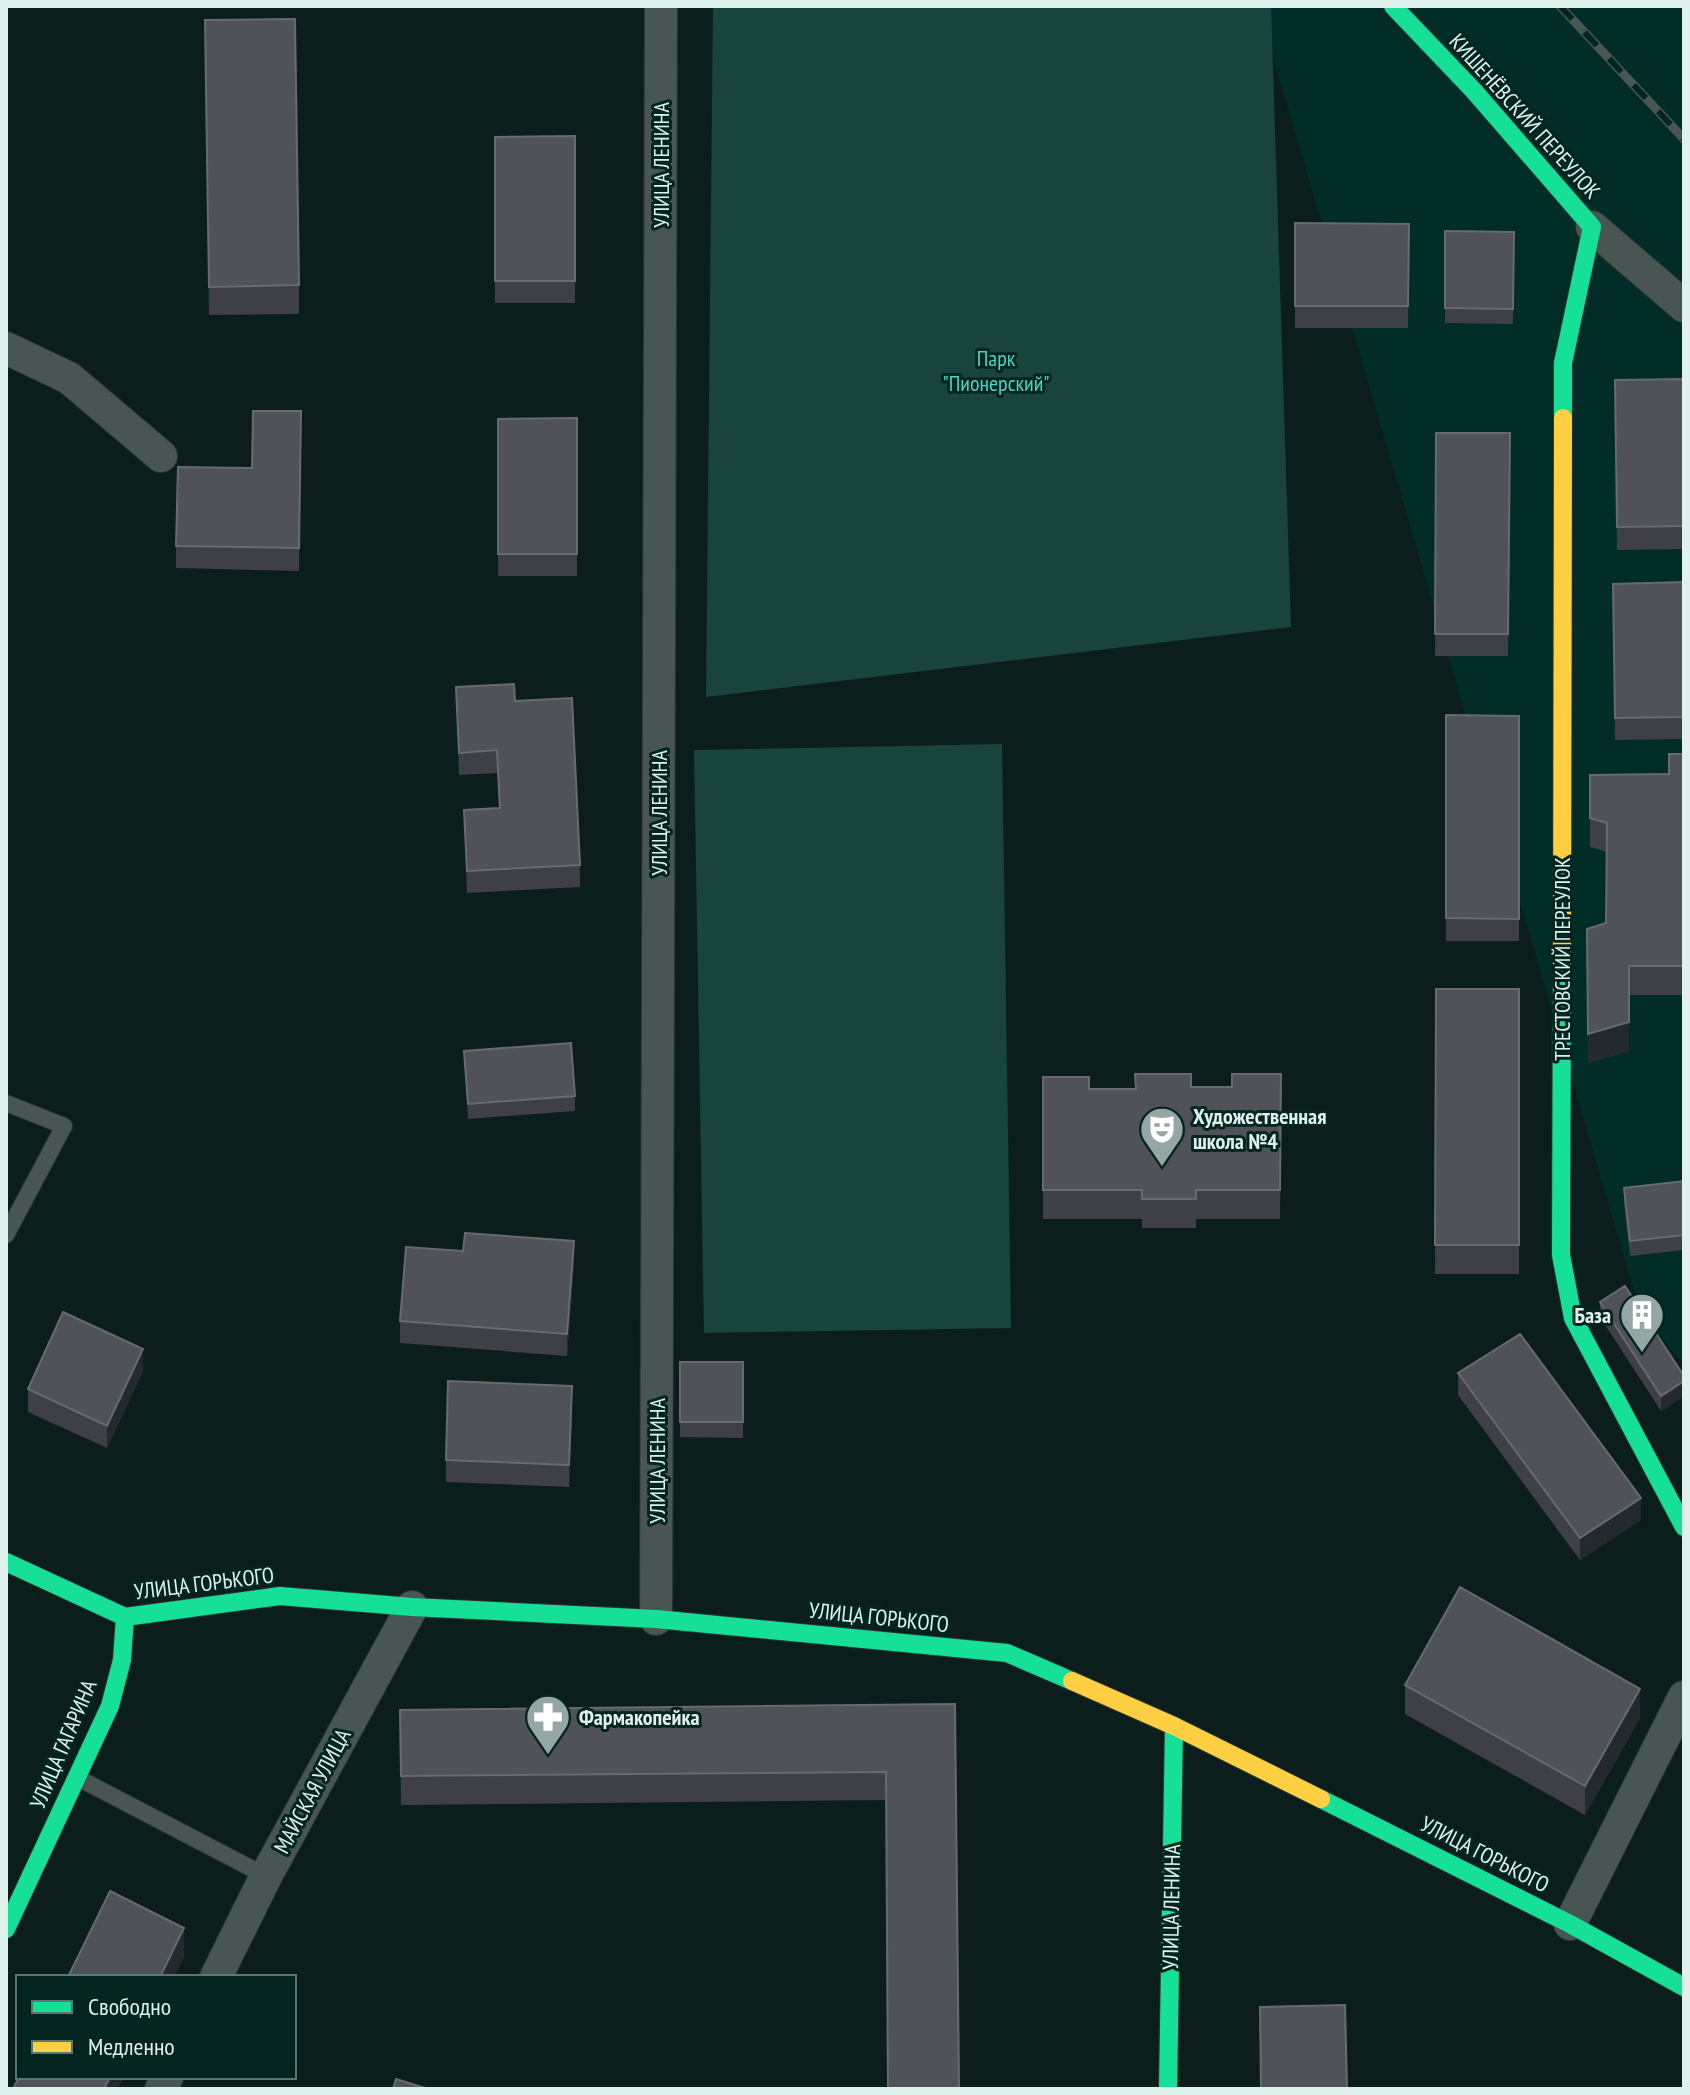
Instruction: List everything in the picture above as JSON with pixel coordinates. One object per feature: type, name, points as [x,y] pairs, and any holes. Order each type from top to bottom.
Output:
[{"type":"street","name":"УЛИЦА ЛЕНИНА","points":[[656,1619],[661,6]]},
{"type":"street","name":"КИШЕНЁВСКИЙ ПЕРЕУЛОК","points":[[1393,6],[1474,91],[1592,227],[1563,363]]},
{"type":"street","points":[[1592,227],[1684,306]]},
{"type":"street","points":[[6,348],[69,378],[161,456]]},
{"type":"street","name":"ТРЕСТОВСКИЙ ПЕРЕУЛОК","points":[[1563,363],[1561,1255],[1573,1318],[1684,1527]]},
{"type":"street","name":"УЛИЦА ГОРЬКОГО","points":[[6,1562],[125,1617],[280,1596],[412,1607],[656,1619],[1007,1653],[1174,1726],[1570,1924],[1684,1987]]},
{"type":"street","name":"МАЙСКАЯ УЛИЦА","points":[[217,1975],[266,1876],[412,1607]]},
{"type":"street","name":"УЛИЦА ГАГАРИНА","points":[[6,1929],[110,1706],[122,1660],[125,1617]]},
{"type":"street","points":[[1570,1924],[1684,1697]]},
{"type":"street","name":"УЛИЦА ЛЕНИНА","points":[[1168,2089],[1174,1726]]},
{"type":"lane","points":[[6,1103],[64,1126],[6,1235]]},
{"type":"lane","points":[[76,1777],[266,1876]]},
{"type":"shaded area","points":[[1258,6],[1684,6],[1684,1364],[1641,1315]]},
{"type":"green space","name":"Парк \"Пионерский\"","points":[[713,6],[1271,6],[1291,627],[706,697]]},
{"type":"green space","points":[[1002,744],[1011,1328],[704,1333],[694,750]]},
{"type":"building","points":[[295,19],[299,285],[209,287],[205,20]]},
{"type":"building","points":[[575,136],[575,281],[495,281],[495,137]]},
{"type":"building","points":[[1295,223],[1409,224],[1408,306],[1295,306]]},
{"type":"building","points":[[1445,231],[1514,232],[1513,309],[1445,308]]},
{"type":"building","points":[[1684,379],[1684,526],[1617,527],[1615,380]]},
{"type":"building","points":[[253,411],[301,411],[299,548],[176,546],[178,467],[252,468]]},
{"type":"building","points":[[577,418],[577,554],[498,554],[498,419]]},
{"type":"building","points":[[1436,433],[1510,433],[1508,634],[1435,634]]},
{"type":"building","points":[[1684,582],[1684,717],[1615,718],[1613,584]]},
{"type":"building","points":[[514,684],[515,701],[572,698],[580,865],[467,871],[464,810],[500,808],[497,750],[459,753],[456,687]]},
{"type":"building","points":[[1446,715],[1519,716],[1519,919],[1446,918]]},
{"type":"building","points":[[1669,754],[1684,754],[1684,966],[1629,966],[1629,1022],[1588,1034],[1587,929],[1606,923],[1607,823],[1590,818],[1590,775],[1669,774]]},
{"type":"building","points":[[1436,989],[1519,989],[1519,1245],[1435,1245]]},
{"type":"building","points":[[571,1043],[575,1096],[468,1104],[464,1051]]},
{"type":"building","name":"Художественная школа №4","points":[[1135,1074],[1191,1074],[1191,1087],[1232,1087],[1232,1074],[1281,1074],[1280,1190],[1196,1190],[1196,1199],[1142,1199],[1142,1190],[1043,1190],[1043,1077],[1089,1077],[1089,1089],[1136,1089]]},
{"type":"building","points":[[1684,1181],[1684,1235],[1630,1241],[1624,1188]]},
{"type":"building","points":[[465,1233],[574,1241],[567,1334],[400,1321],[406,1247],[463,1251]]},
{"type":"building","name":"База","points":[[1625,1286],[1684,1376],[1684,1381],[1661,1396],[1600,1302]]},
{"type":"building","points":[[63,1312],[143,1349],[107,1426],[28,1389]]},
{"type":"building","points":[[1520,1334],[1641,1498],[1580,1538],[1458,1373]]},
{"type":"building","points":[[680,1362],[743,1362],[743,1422],[680,1422]]},
{"type":"building","points":[[448,1381],[572,1386],[569,1465],[446,1460]]},
{"type":"building","points":[[1460,1587],[1640,1689],[1585,1786],[1405,1685]]},
{"type":"building","points":[[955,1704],[959,2089],[888,2089],[886,1772],[401,1776],[400,1710]]},
{"type":"building","points":[[110,1891],[184,1928],[161,1975],[69,1975]]},
{"type":"building","points":[[1345,2005],[1347,2089],[1261,2089],[1260,2007]]},
{"type":"building","points":[[18,2079],[109,2079],[104,2089],[13,2089]]},
{"type":"building","points":[[396,2079],[428,2089],[393,2089]]},
{"type":"railway","points":[[1560,6],[1684,139]]},
{"type":"traffic: fast","points":[[1393,6],[1474,91],[1592,227],[1563,363],[1563,418]]},
{"type":"traffic: fast","points":[[1562,965],[1561,1255],[1573,1318],[1684,1527]]},
{"type":"traffic: fast","points":[[6,1562],[125,1617],[122,1660],[110,1706],[6,1929]]},
{"type":"traffic: fast","points":[[125,1617],[280,1596],[412,1607],[656,1619],[1007,1653],[1072,1681]]},
{"type":"traffic: fast","points":[[1168,2089],[1174,1726]]},
{"type":"traffic: fast","points":[[1321,1799],[1570,1924],[1684,1987]]},
{"type":"traffic: slow","points":[[1562,965],[1563,418]]},
{"type":"traffic: slow","points":[[1072,1681],[1174,1726],[1321,1799]]},
{"type":"place","name":"Художественная школа №4","points":[[1162,1168]]},
{"type":"place","name":"База","points":[[1642,1354]]},
{"type":"place","name":"Фармакопейка","points":[[548,1756]]}]
